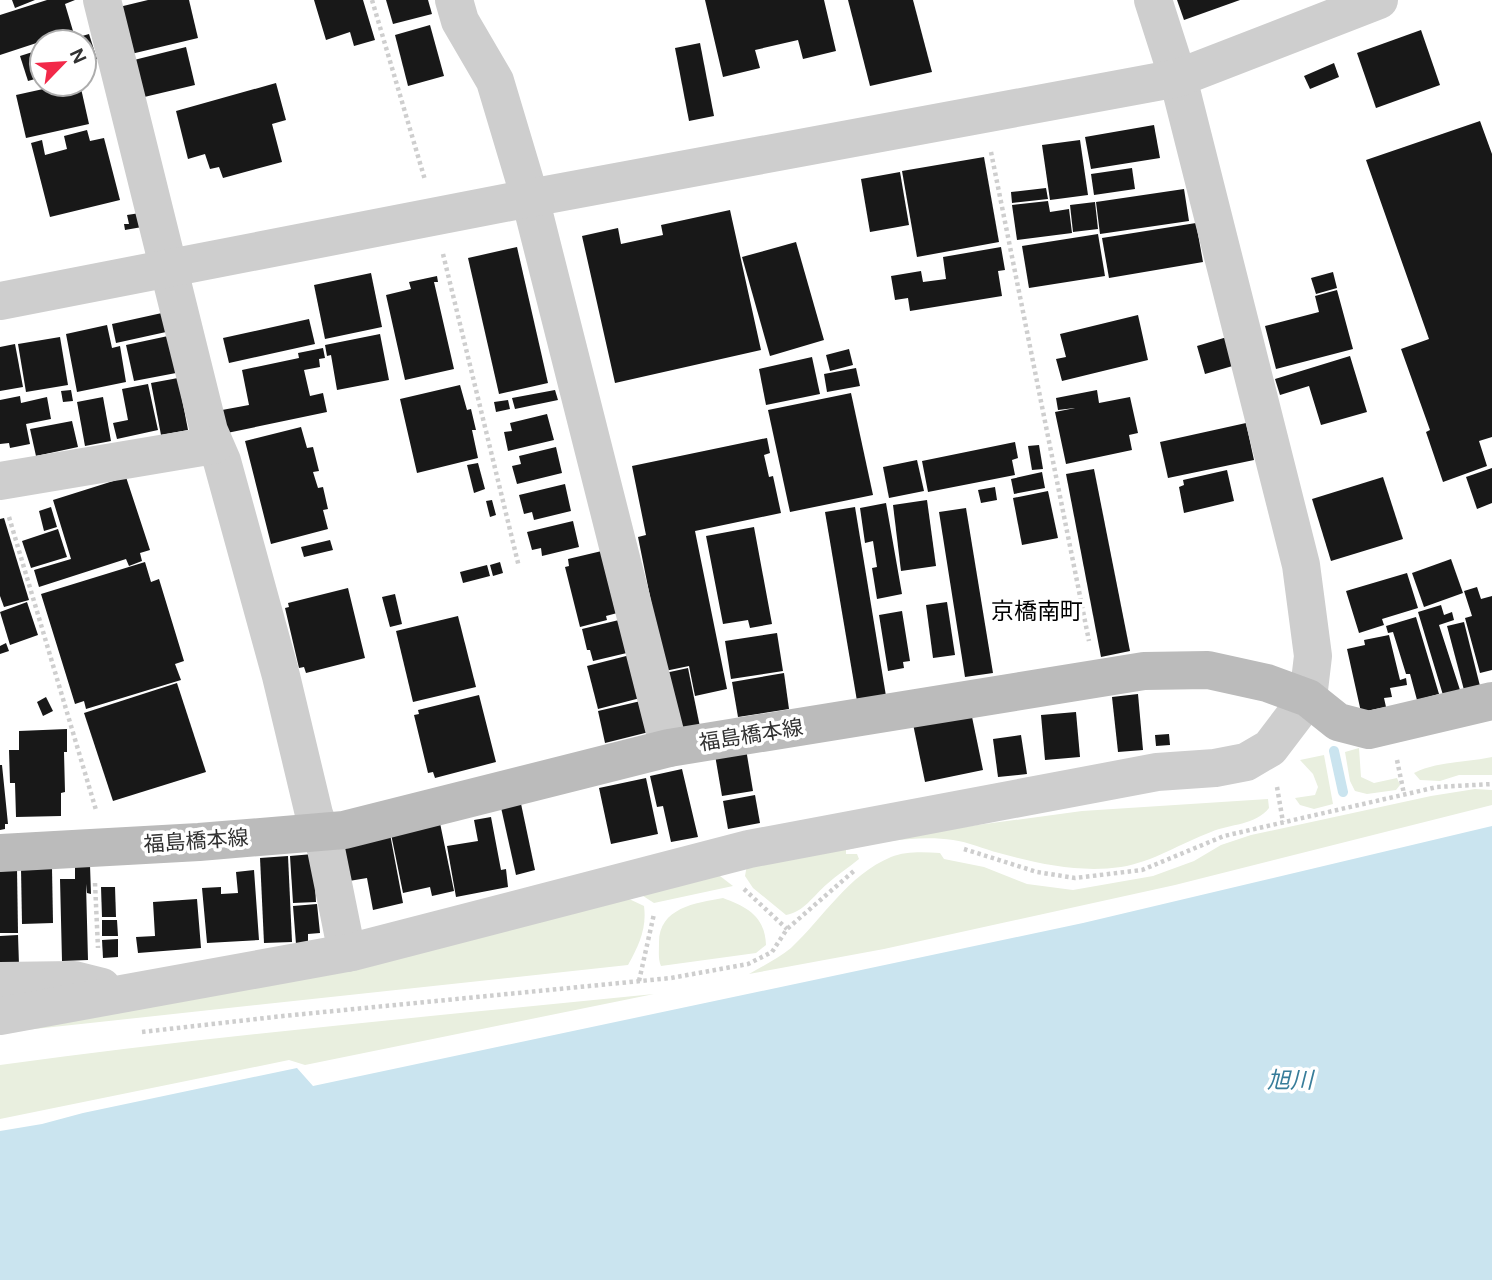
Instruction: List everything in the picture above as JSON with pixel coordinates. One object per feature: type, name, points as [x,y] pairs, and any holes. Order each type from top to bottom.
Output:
[{"type":"main road","name":"福島橋本線","points":[[0,853],[199,842],[344,830],[669,748],[1144,671],[1208,670],[1267,683],[1308,698],[1338,722],[1369,730],[1492,701]]},
{"type":"street","points":[[102,0],[214,445],[222,461],[267,622],[326,849],[347,953]]},
{"type":"street","points":[[454,0],[460,21],[495,81],[530,198],[669,748]]},
{"type":"street","points":[[0,1016],[113,990],[347,953],[724,855],[1157,772],[1215,768],[1246,762],[1270,748],[1308,698],[1313,656],[1301,565],[1178,78],[1153,0]]},
{"type":"street","points":[[0,301],[169,269],[438,233],[530,198],[1178,78],[1380,0]]},
{"type":"street","points":[[4,497],[214,445]]},
{"type":"street","points":[[0,981],[74,980],[113,990]]},
{"type":"path","points":[[372,0],[438,233],[519,566]]},
{"type":"path","points":[[990,147],[1097,678]]},
{"type":"path","points":[[4,497],[101,847],[113,990]]},
{"type":"path","points":[[951,845],[1037,872],[1074,878],[1142,870],[1224,836],[1385,798],[1437,787],[1492,784]]},
{"type":"path","points":[[724,855],[745,891],[788,929]]},
{"type":"path","points":[[135,1033],[671,978],[748,964],[772,952],[788,929],[863,863]]},
{"type":"path","points":[[617,884],[655,908],[639,981]]},
{"type":"green space","points":[[1359,748],[1361,777],[1374,783],[1397,778],[1400,785],[1396,790],[1367,794],[1355,791],[1350,781],[1345,752]]},
{"type":"green space","points":[[1324,755],[1333,804],[1314,809],[1300,805],[1295,798],[1315,795],[1318,787],[1313,774],[1300,760]]},
{"type":"green space","points":[[1492,757],[1492,775],[1459,775],[1440,781],[1420,780],[1414,773],[1442,764]]},
{"type":"green space","points":[[1475,789],[1492,790],[1492,805],[1175,885],[884,949],[749,974],[791,948],[862,874],[897,855],[915,852],[940,853],[944,859],[984,867],[1027,884],[1073,890],[1153,876],[1194,861],[1221,845],[1251,835]]},
{"type":"green space","points":[[1268,799],[1269,808],[1257,818],[1218,829],[1156,857],[1121,867],[1090,869],[1044,864],[953,840],[927,838],[885,842],[846,850],[846,854],[857,854],[859,859],[803,907],[786,915],[753,888],[745,876],[747,865],[874,839],[1082,811]]},
{"type":"green space","points":[[716,873],[733,886],[654,903],[640,894]]},
{"type":"green space","points":[[627,898],[644,906],[645,914],[641,936],[628,965],[16,1031]]},
{"type":"green space","points":[[723,898],[753,914],[762,927],[766,945],[756,953],[661,966],[660,932],[671,915],[690,905]]},
{"type":"green space","points":[[654,994],[305,1065],[289,1060],[0,1119],[0,1065],[245,1035]]},
{"type":"water","name":"旭川","points":[[1492,826],[1492,1280],[0,1280],[0,1131],[297,1068],[313,1086],[1083,923]]},
{"type":"building","points":[[12,0],[35,0],[15,8]]},
{"type":"building","points":[[47,0],[75,0],[65,4],[72,28],[28,28],[28,46],[0,55],[0,15]]},
{"type":"building","points":[[148,0],[189,0],[198,38],[131,54],[119,7]]},
{"type":"building","points":[[314,0],[363,0],[375,40],[354,46],[350,32],[326,40]]},
{"type":"building","points":[[386,0],[428,0],[432,14],[393,24]]},
{"type":"building","points":[[705,0],[824,0],[836,51],[803,59],[798,40],[755,50],[760,68],[723,77]]},
{"type":"building","points":[[848,0],[913,0],[932,72],[870,86]]},
{"type":"building","points":[[1177,0],[1240,0],[1184,20]]},
{"type":"building","points":[[430,25],[444,76],[408,86],[395,35]]},
{"type":"building","points":[[1421,30],[1440,85],[1376,108],[1357,53]]},
{"type":"building","points":[[700,43],[714,116],[689,121],[675,48]]},
{"type":"building","points":[[186,47],[195,85],[140,98],[130,61]]},
{"type":"building","points":[[28,53],[28,81],[20,56]]},
{"type":"building","points":[[1334,63],[1339,77],[1310,89],[1304,76]]},
{"type":"building","points":[[276,83],[286,120],[272,124],[282,162],[223,178],[219,167],[210,169],[205,154],[188,159],[176,111]]},
{"type":"building","points":[[28,92],[28,98],[83,98],[89,124],[26,138],[16,95]]},
{"type":"building","points":[[1480,121],[1492,154],[1492,437],[1479,441],[1487,466],[1443,482],[1426,432],[1430,430],[1401,349],[1429,339],[1366,160]]},
{"type":"building","points":[[1154,125],[1160,158],[1091,169],[1085,137]]},
{"type":"building","points":[[87,130],[90,141],[104,138],[120,200],[50,217],[31,143],[42,140],[45,155],[67,149],[64,136]]},
{"type":"building","points":[[1080,140],[1088,195],[1050,200],[1042,145]]},
{"type":"building","points":[[984,157],[999,242],[917,257],[902,171]]},
{"type":"building","points":[[1132,168],[1135,189],[1094,195],[1091,174]]},
{"type":"building","points":[[900,172],[909,225],[870,232],[861,179]]},
{"type":"building","points":[[1046,188],[1048,199],[1012,203],[1011,192]]},
{"type":"building","points":[[1184,189],[1189,221],[1100,234],[1096,202]]},
{"type":"building","points":[[1048,201],[1050,212],[1069,209],[1072,233],[1017,240],[1012,205]]},
{"type":"building","points":[[1095,202],[1098,229],[1073,232],[1070,205]]},
{"type":"building","points":[[730,210],[761,350],[615,383],[582,236],[618,228],[621,244],[663,235],[661,225]]},
{"type":"building","points":[[140,213],[142,227],[125,230],[124,224],[129,224],[127,215]]},
{"type":"building","points":[[1196,223],[1203,262],[1109,278],[1102,238]]},
{"type":"building","points":[[1098,234],[1105,276],[1029,288],[1022,246]]},
{"type":"building","points":[[796,242],[824,340],[770,356],[742,257]]},
{"type":"building","points":[[517,247],[548,383],[499,394],[468,258]]},
{"type":"building","points":[[1001,247],[1005,270],[998,271],[1002,296],[910,311],[908,298],[895,300],[891,276],[921,271],[923,282],[946,279],[943,257]]},
{"type":"building","points":[[1333,272],[1337,288],[1316,294],[1311,278]]},
{"type":"building","points":[[371,273],[382,327],[325,339],[314,285]]},
{"type":"building","points":[[437,276],[438,282],[434,282],[454,369],[405,380],[386,295],[411,289],[409,282]]},
{"type":"building","points":[[1337,290],[1353,349],[1276,369],[1265,326],[1319,312],[1315,296]]},
{"type":"building","points":[[162,313],[166,332],[116,343],[112,324]]},
{"type":"building","points":[[1138,315],[1148,360],[1062,381],[1056,359],[1066,357],[1060,334]]},
{"type":"building","points":[[309,319],[315,344],[229,363],[223,338]]},
{"type":"building","points":[[107,325],[112,348],[120,346],[126,382],[77,392],[66,334]]},
{"type":"building","points":[[380,334],[389,380],[337,390],[331,355],[327,356],[325,345]]},
{"type":"building","points":[[168,336],[176,373],[134,381],[126,345]]},
{"type":"building","points":[[60,337],[68,385],[26,392],[18,344]]},
{"type":"building","points":[[1227,337],[1236,365],[1205,374],[1197,346]]},
{"type":"building","points":[[15,344],[23,387],[0,391],[0,347]]},
{"type":"building","points":[[323,348],[325,358],[319,359],[320,367],[304,370],[310,396],[323,393],[327,412],[227,433],[222,410],[249,405],[242,370],[299,358],[298,353]]},
{"type":"building","points":[[849,349],[853,365],[830,371],[826,355]]},
{"type":"building","points":[[1350,356],[1367,412],[1321,425],[1309,386],[1280,395],[1275,379]]},
{"type":"building","points":[[812,357],[820,394],[766,405],[759,369]]},
{"type":"building","points":[[856,368],[860,386],[827,392],[824,374]]},
{"type":"building","points":[[178,378],[188,430],[161,435],[151,383]]},
{"type":"building","points":[[148,384],[158,430],[117,439],[113,423],[128,420],[122,389]]},
{"type":"building","points":[[460,385],[467,410],[471,409],[478,458],[417,473],[400,399]]},
{"type":"building","points":[[71,390],[73,401],[63,402],[61,391]]},
{"type":"building","points":[[555,390],[558,400],[515,409],[512,398]]},
{"type":"building","points":[[1097,390],[1099,403],[1130,397],[1138,433],[1129,435],[1132,450],[1066,464],[1055,412],[1075,408],[1058,410],[1056,398]]},
{"type":"building","points":[[851,393],[873,495],[790,512],[768,410]]},
{"type":"building","points":[[20,396],[21,403],[47,397],[51,419],[26,424],[30,444],[10,448],[9,443],[0,444],[0,400]]},
{"type":"building","points":[[103,397],[111,441],[85,446],[77,402]]},
{"type":"building","points":[[508,400],[510,409],[496,412],[494,402]]},
{"type":"building","points":[[547,414],[554,440],[508,451],[504,432],[512,431],[510,423]]},
{"type":"building","points":[[72,421],[78,447],[36,456],[30,429]]},
{"type":"building","points":[[1246,423],[1254,460],[1168,478],[1160,442]]},
{"type":"building","points":[[301,427],[307,448],[313,447],[319,471],[313,472],[318,488],[323,487],[328,509],[323,510],[328,529],[271,544],[245,441]]},
{"type":"building","points":[[767,438],[770,453],[764,455],[769,477],[773,476],[781,513],[695,531],[727,689],[695,696],[689,666],[665,671],[638,537],[646,535],[632,466]]},
{"type":"building","points":[[1015,442],[1018,458],[1012,460],[1015,475],[928,492],[922,461]]},
{"type":"building","points":[[1039,445],[1043,469],[1032,470],[1028,446]]},
{"type":"building","points":[[556,447],[562,473],[517,484],[512,466],[521,464],[519,456]]},
{"type":"building","points":[[917,460],[924,491],[889,498],[883,467]]},
{"type":"building","points":[[478,463],[485,489],[474,493],[467,465]]},
{"type":"building","points":[[1492,468],[1492,503],[1477,509],[1466,477]]},
{"type":"building","points":[[1094,469],[1130,651],[1101,657],[1066,474]]},
{"type":"building","points":[[1227,470],[1234,501],[1184,513],[1179,487],[1184,485],[1183,480]]},
{"type":"building","points":[[1042,472],[1045,488],[1014,494],[1011,479]]},
{"type":"building","points":[[126,477],[150,550],[140,553],[142,561],[129,566],[126,559],[39,587],[34,570],[71,559],[53,500]]},
{"type":"building","points":[[1383,477],[1403,539],[1331,561],[1312,499]]},
{"type":"building","points":[[565,484],[571,511],[534,520],[532,512],[524,514],[519,495]]},
{"type":"building","points":[[995,487],[997,500],[981,503],[978,490]]},
{"type":"building","points":[[1048,491],[1058,538],[1022,545],[1013,498]]},
{"type":"building","points":[[492,500],[496,515],[490,517],[486,501]]},
{"type":"building","points":[[927,500],[936,566],[901,571],[893,505]]},
{"type":"building","points":[[886,503],[902,594],[877,599],[872,568],[877,567],[873,541],[865,543],[860,508]]},
{"type":"building","points":[[51,507],[57,527],[44,531],[39,511]]},
{"type":"building","points":[[855,507],[886,696],[857,701],[825,512]]},
{"type":"building","points":[[966,508],[993,673],[965,677],[939,512]]},
{"type":"building","points":[[4,518],[29,600],[4,607],[0,596],[0,519]]},
{"type":"building","points":[[573,521],[579,547],[542,556],[541,548],[532,550],[527,532]]},
{"type":"building","points":[[754,527],[772,624],[750,628],[748,620],[723,624],[706,536]]},
{"type":"building","points":[[58,529],[67,557],[31,568],[22,541]]},
{"type":"building","points":[[330,540],[333,550],[304,557],[301,547]]},
{"type":"building","points":[[606,550],[621,612],[606,616],[607,620],[580,627],[565,567],[569,566],[568,559]]},
{"type":"building","points":[[1451,559],[1463,593],[1424,607],[1412,573]]},
{"type":"building","points":[[145,562],[151,582],[159,579],[184,661],[175,664],[181,680],[86,709],[84,701],[75,704],[41,594]]},
{"type":"building","points":[[500,562],[503,573],[493,576],[490,565]]},
{"type":"building","points":[[487,565],[490,576],[463,583],[460,572]]},
{"type":"building","points":[[1407,573],[1418,608],[1382,619],[1384,625],[1359,633],[1346,591]]},
{"type":"building","points":[[1477,587],[1481,599],[1492,596],[1492,670],[1480,673],[1465,618],[1472,616],[1464,591]]},
{"type":"building","points":[[348,588],[365,658],[306,673],[304,667],[299,668],[285,608],[289,607],[288,603]]},
{"type":"building","points":[[395,594],[402,624],[390,627],[382,597]]},
{"type":"building","points":[[27,602],[38,635],[10,645],[0,612]]},
{"type":"building","points":[[947,602],[955,655],[933,658],[926,605]]},
{"type":"building","points":[[1441,605],[1444,615],[1452,612],[1454,620],[1439,625],[1460,690],[1443,695],[1418,612]]},
{"type":"building","points":[[902,611],[910,661],[903,662],[904,668],[888,671],[879,615]]},
{"type":"building","points":[[458,616],[476,687],[413,702],[396,631]]},
{"type":"building","points":[[1416,617],[1439,694],[1417,700],[1393,632],[1388,633],[1386,626]]},
{"type":"building","points":[[623,619],[631,652],[593,661],[582,629]]},
{"type":"building","points":[[1464,622],[1480,686],[1464,690],[1447,626]]},
{"type":"building","points":[[777,633],[783,671],[731,679],[725,641]]},
{"type":"building","points":[[1389,635],[1400,680],[1406,678],[1407,685],[1390,688],[1392,697],[1384,698],[1386,707],[1361,712],[1347,649],[1365,645],[1364,640]]},
{"type":"building","points":[[6,643],[9,651],[0,654],[0,646]]},
{"type":"building","points":[[634,654],[644,697],[598,709],[587,666]]},
{"type":"building","points":[[688,668],[700,727],[677,732],[665,673]]},
{"type":"building","points":[[784,673],[789,709],[738,717],[732,682]]},
{"type":"building","points":[[177,683],[206,772],[113,801],[84,713]]},
{"type":"building","points":[[1138,694],[1143,750],[1118,752],[1112,697]]},
{"type":"building","points":[[479,695],[496,762],[435,778],[433,772],[428,773],[414,715],[419,714],[418,710]]},
{"type":"building","points":[[46,697],[53,711],[43,716],[37,702]]},
{"type":"building","points":[[645,700],[653,731],[605,743],[598,711]]},
{"type":"building","points":[[971,712],[983,770],[925,782],[913,724]]},
{"type":"building","points":[[1076,712],[1080,757],[1045,760],[1041,715]]},
{"type":"building","points":[[67,729],[67,752],[64,752],[65,792],[61,793],[61,816],[16,817],[15,783],[10,783],[9,750],[19,750],[19,731]]},
{"type":"building","points":[[1169,734],[1170,745],[1156,746],[1155,735]]},
{"type":"building","points":[[1021,735],[1027,774],[998,777],[993,739]]},
{"type":"building","points":[[746,749],[753,791],[722,796],[715,755]]},
{"type":"building","points":[[0,765],[8,824],[5,824],[5,829],[0,830]]},
{"type":"building","points":[[682,769],[698,837],[671,842],[663,806],[657,807],[650,776]]},
{"type":"building","points":[[646,778],[658,834],[611,844],[599,788]]},
{"type":"building","points":[[755,795],[760,823],[728,829],[723,801]]},
{"type":"building","points":[[520,799],[535,870],[516,875],[500,803]]},
{"type":"building","points":[[491,817],[501,870],[506,869],[508,887],[456,897],[447,846],[478,841],[474,820]]},
{"type":"building","points":[[440,823],[454,891],[432,896],[430,887],[403,893],[391,834]]},
{"type":"building","points":[[390,834],[403,903],[373,910],[367,878],[349,881],[341,844]]},
{"type":"building","points":[[313,854],[316,902],[293,903],[290,856]]},
{"type":"building","points":[[288,856],[292,942],[264,943],[260,858]]},
{"type":"building","points":[[75,865],[90,865],[91,894],[87,893],[86,884],[88,960],[62,961],[60,879],[75,879]]},
{"type":"building","points":[[0,868],[17,868],[18,933],[0,933]]},
{"type":"building","points":[[21,868],[52,868],[53,923],[22,924]]},
{"type":"building","points":[[254,870],[259,940],[207,943],[202,888],[221,887],[221,894],[238,893],[236,872]]},
{"type":"building","points":[[101,887],[115,887],[116,917],[102,917]]},
{"type":"building","points":[[197,899],[201,948],[138,953],[136,937],[155,936],[153,902]]},
{"type":"building","points":[[317,904],[320,933],[308,934],[308,943],[296,944],[293,906]]},
{"type":"building","points":[[102,920],[117,920],[118,936],[102,936]]},
{"type":"building","points":[[18,935],[19,965],[0,965],[0,936]]},
{"type":"building","points":[[118,939],[118,957],[103,958],[102,940]]},
{"type":"waterway","points":[[1334,751],[1343,792]]},
{"type":"district","name":"京橋南町","points":[[1037,611]]}]
